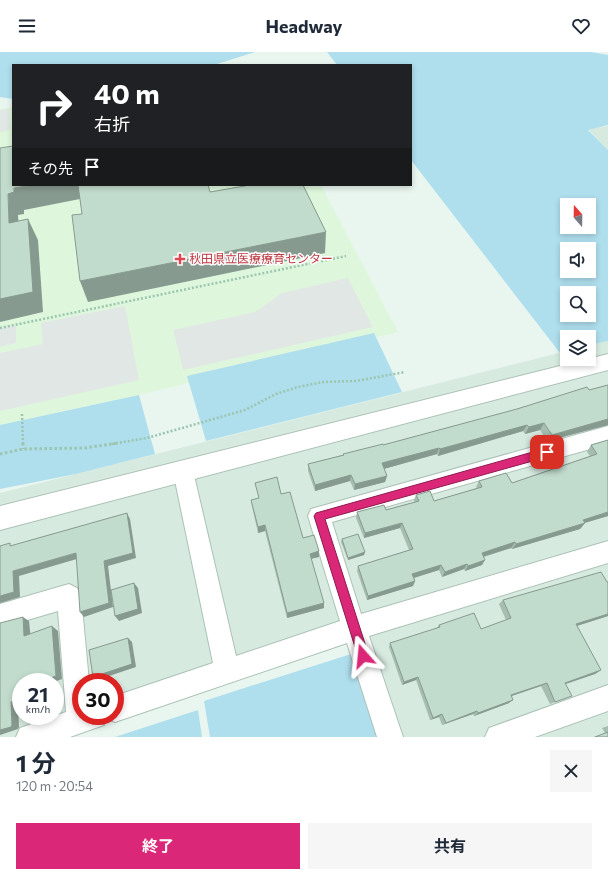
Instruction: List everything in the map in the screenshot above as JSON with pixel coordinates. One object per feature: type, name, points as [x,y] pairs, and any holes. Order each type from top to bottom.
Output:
[{"type":"street","points":[[0,518],[608,362]]},
{"type":"street","points":[[390,737],[319,516],[608,435]]},
{"type":"street","points":[[183,471],[227,671]]},
{"type":"street","points":[[124,706],[354,628],[608,552]]},
{"type":"street","points":[[0,616],[69,596],[80,673]]},
{"type":"street","points":[[498,737],[608,698]]},
{"type":"street","points":[[29,737],[72,724]]},
{"type":"path","points":[[0,328],[346,256]]},
{"type":"path","points":[[0,454],[23,449],[58,447],[85,448],[147,438],[245,410],[276,394],[298,387],[323,382],[356,381],[405,372]]},
{"type":"path","points":[[22,414],[23,449]]},
{"type":"shaded area","points":[[0,52],[255,52],[217,64],[12,64],[12,99],[0,97]]},
{"type":"shaded area","points":[[327,52],[591,52],[608,55],[608,125],[588,130],[608,150],[608,341],[596,344],[596,330],[560,330],[560,353],[412,161],[412,64],[336,64]]},
{"type":"shaded area","name":"秋田県立医療療育センター","points":[[12,107],[12,186],[322,186],[398,332],[139,395],[0,425],[0,109]]},
{"type":"shaded area","points":[[9,109],[10,130],[0,132],[0,110]]},
{"type":"shaded area","points":[[608,126],[608,150],[588,129]]},
{"type":"shaded area","points":[[348,278],[373,327],[183,370],[173,330],[255,312],[282,293]]},
{"type":"shaded area","points":[[125,306],[139,380],[0,411],[0,353],[43,344],[41,323]]},
{"type":"shaded area","points":[[16,325],[16,343],[0,347],[0,328]]},
{"type":"shaded area","points":[[374,333],[402,392],[206,441],[187,376]]},
{"type":"shaded area","points":[[608,341],[608,737],[385,737],[352,640],[124,714],[124,673],[72,673],[72,725],[91,725],[54,737],[0,737],[0,493],[560,353],[560,366],[596,366],[596,344]]},
{"type":"shaded area","points":[[139,395],[155,454],[76,474],[0,489],[0,425]]},
{"type":"shaded area","points":[[351,654],[379,737],[210,737],[204,701]]},
{"type":"shaded area","points":[[198,710],[202,737],[115,737]]},
{"type":"building","points":[[12,146],[12,186],[27,186],[14,188],[14,192],[8,194],[9,223],[28,219],[33,292],[0,299],[0,148]]},
{"type":"building","name":"秋田県立医療療育センター","points":[[78,186],[208,186],[210,192],[244,186],[303,186],[326,232],[80,281],[72,215],[82,214]]},
{"type":"building","points":[[608,385],[608,419],[552,435],[544,423],[529,427],[527,425],[382,463],[387,476],[355,484],[351,475],[315,485],[308,464],[517,409],[587,387],[589,390]]},
{"type":"building","points":[[608,440],[608,512],[583,520],[585,523],[516,544],[515,542],[482,553],[485,560],[468,566],[467,564],[445,572],[441,565],[412,574],[415,581],[368,596],[358,566],[413,549],[402,523],[365,533],[357,512],[384,505],[386,510],[419,501],[416,495],[430,491],[434,501],[482,487],[479,481],[506,473],[512,483],[597,454],[591,445]]},
{"type":"building","points":[[277,477],[281,494],[290,492],[303,538],[314,535],[319,551],[310,554],[324,603],[287,613],[265,525],[258,527],[251,500],[259,498],[255,483]]},
{"type":"building","points":[[127,513],[133,553],[104,561],[109,603],[80,612],[76,553],[13,571],[14,592],[0,596],[0,546],[10,543],[10,546]]},
{"type":"building","points":[[358,534],[365,552],[348,558],[342,539]]},
{"type":"building","points":[[601,572],[608,582],[608,614],[576,624],[601,670],[565,683],[572,696],[555,702],[547,683],[511,695],[513,700],[478,713],[477,711],[446,723],[442,714],[433,718],[418,677],[404,682],[390,643],[440,627],[439,625],[474,613],[481,629],[511,618],[503,600]]},
{"type":"building","points":[[134,583],[138,609],[115,616],[111,590]]},
{"type":"building","points":[[23,617],[24,636],[52,626],[56,673],[12,673],[12,725],[11,727],[0,730],[0,623]]},
{"type":"building","points":[[128,638],[132,664],[105,673],[92,673],[89,650]]},
{"type":"building","points":[[608,732],[608,737],[595,737]]},
{"type":"place","name":"秋田県立医療療育センター","points":[[180,259]]},
{"type":"route","points":[[363,656],[319,516],[547,452]]}]
